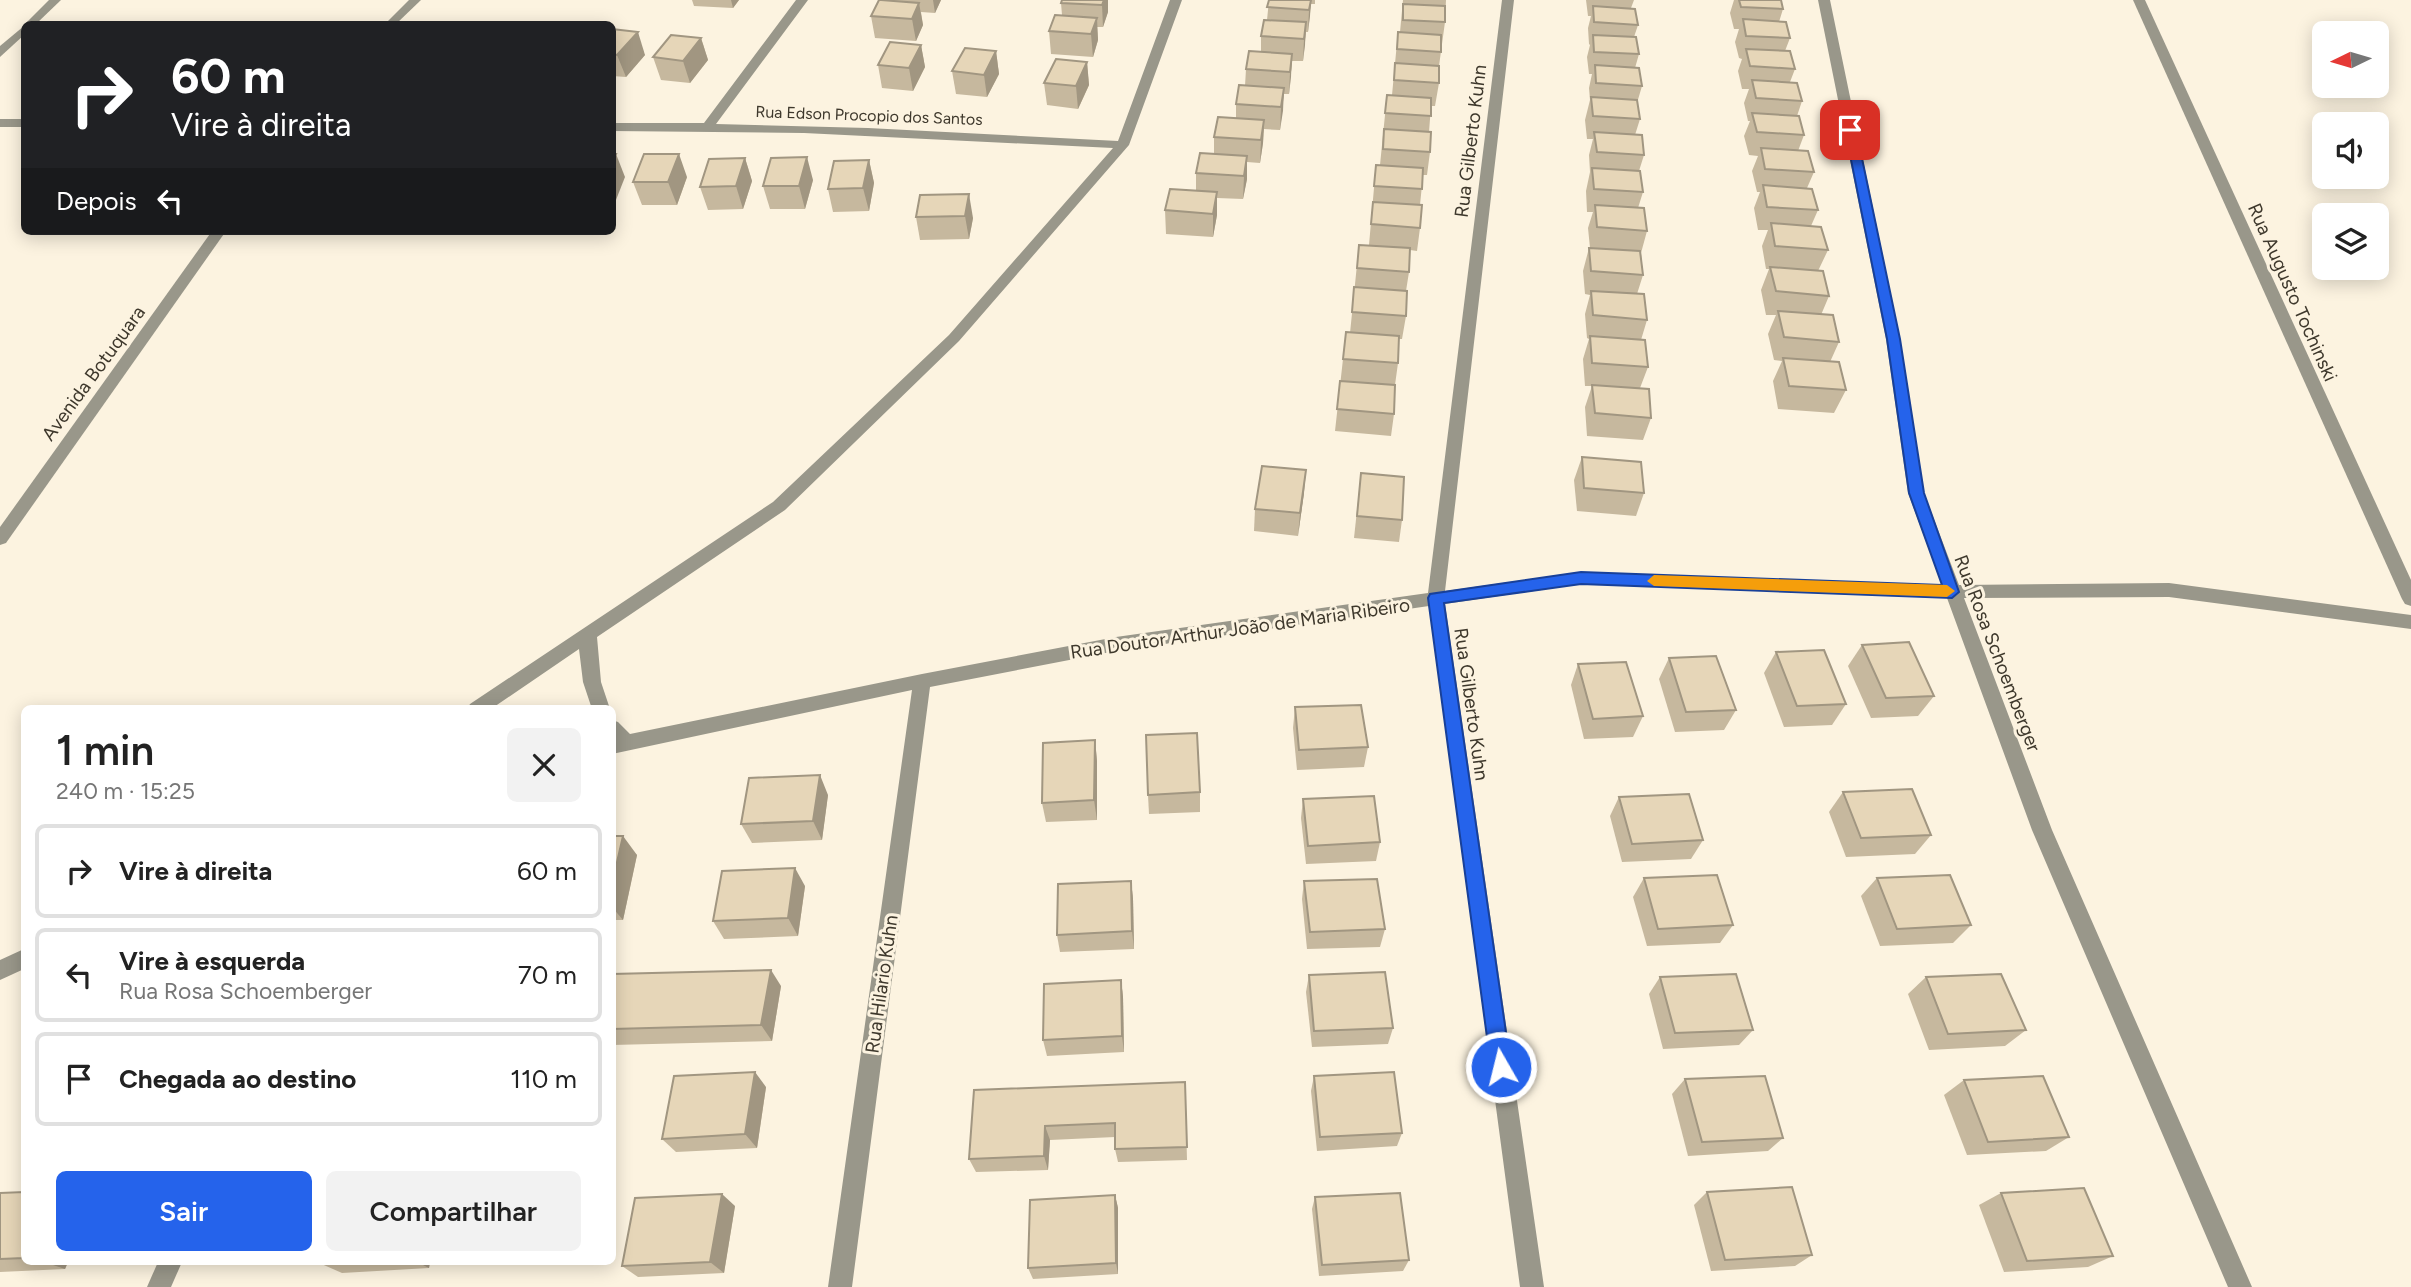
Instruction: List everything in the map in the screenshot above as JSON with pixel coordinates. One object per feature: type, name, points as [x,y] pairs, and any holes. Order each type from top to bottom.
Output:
[{"type":"street","points":[[33,21],[55,0]]},
{"type":"street","points":[[393,21],[415,0]]},
{"type":"street","points":[[708,126],[802,0]]},
{"type":"street","points":[[483,705],[779,506],[954,338],[1123,145],[1176,0]]},
{"type":"street","name":"Rua Gilberto Kuhn","points":[[1508,0],[1436,598],[1532,1287]]},
{"type":"street","name":"Rua Rosa Schoemberger","points":[[1824,0],[1893,339],[1916,493],[2042,830],[2241,1287]]},
{"type":"street","name":"Rua Augusto Tochinski","points":[[2139,0],[2411,599]]},
{"type":"street","points":[[0,53],[21,32]]},
{"type":"street","points":[[0,123],[21,123]]},
{"type":"street","name":"Rua Edson Procopio dos Santos","points":[[616,127],[708,126],[873,131],[1123,145]]},
{"type":"street","name":"Avenida Botuquara","points":[[0,539],[216,235]]},
{"type":"street","name":"Rua Doutor Arthur João de Maria Ribeiro","points":[[619,744],[1116,644],[1581,578],[1952,592],[2169,590],[2411,622]]},
{"type":"street","points":[[588,634],[588,666],[599,705]]},
{"type":"street","name":"Rua Hilario Kuhn","points":[[840,1287],[922,681]]},
{"type":"street","points":[[0,970],[21,960]]},
{"type":"street","points":[[159,1287],[169,1265]]},
{"type":"building","points":[[879,0],[919,3],[912,19],[871,16]]},
{"type":"building","points":[[1062,0],[1104,0],[1102,5],[1061,3]]},
{"type":"building","points":[[1269,0],[1311,0],[1309,10],[1267,7]]},
{"type":"building","points":[[1739,0],[1781,0],[1783,9],[1741,7]]},
{"type":"building","points":[[1403,4],[1445,6],[1445,22],[1403,20]]},
{"type":"building","points":[[1593,6],[1635,9],[1638,25],[1594,22]]},
{"type":"building","points":[[1055,15],[1097,18],[1091,34],[1049,31]]},
{"type":"building","points":[[1743,19],[1786,22],[1790,38],[1746,36]]},
{"type":"building","points":[[1264,20],[1306,22],[1304,39],[1261,36]]},
{"type":"building","points":[[616,29],[638,32],[617,55]]},
{"type":"building","points":[[1398,32],[1441,35],[1441,52],[1397,49]]},
{"type":"building","points":[[671,35],[701,38],[683,61],[653,57]]},
{"type":"building","points":[[1593,35],[1636,37],[1639,54],[1594,52]]},
{"type":"building","points":[[890,42],[921,45],[909,68],[878,65]]},
{"type":"building","points":[[965,48],[996,51],[984,75],[952,71]]},
{"type":"building","points":[[1746,49],[1790,51],[1795,69],[1750,66]]},
{"type":"building","points":[[1249,51],[1292,54],[1290,72],[1246,69]]},
{"type":"building","points":[[1056,59],[1087,62],[1076,86],[1044,83]]},
{"type":"building","points":[[1395,63],[1439,66],[1439,83],[1394,80]]},
{"type":"building","points":[[1595,65],[1639,68],[1642,86],[1596,83]]},
{"type":"building","points":[[1752,80],[1797,83],[1802,101],[1756,98]]},
{"type":"building","points":[[1239,85],[1284,88],[1281,107],[1236,104]]},
{"type":"building","points":[[1387,95],[1431,98],[1431,116],[1385,113]]},
{"type":"building","points":[[1591,97],[1637,100],[1640,119],[1593,116]]},
{"type":"building","points":[[1752,113],[1799,116],[1804,135],[1757,132]]},
{"type":"building","points":[[1218,117],[1264,120],[1261,140],[1214,137]]},
{"type":"building","points":[[1384,129],[1431,132],[1430,152],[1383,149]]},
{"type":"building","points":[[1594,132],[1642,135],[1644,155],[1597,152]]},
{"type":"building","points":[[1761,148],[1808,151],[1814,172],[1765,169]]},
{"type":"building","points":[[1200,153],[1247,156],[1244,176],[1196,173]]},
{"type":"building","points":[[644,154],[679,154],[668,182],[633,182]]},
{"type":"building","points":[[807,157],[799,186],[763,186],[771,158]]},
{"type":"building","points":[[745,158],[736,186],[700,187],[709,159]]},
{"type":"building","points":[[869,160],[863,188],[828,189],[834,161]]},
{"type":"building","points":[[1376,165],[1423,168],[1422,189],[1374,186]]},
{"type":"building","points":[[1592,168],[1640,171],[1643,192],[1594,189]]},
{"type":"building","points":[[1763,185],[1812,189],[1818,210],[1767,207]]},
{"type":"building","points":[[1170,189],[1217,192],[1213,214],[1165,210]]},
{"type":"building","points":[[969,194],[965,216],[916,217],[920,195]]},
{"type":"building","points":[[1373,202],[1422,205],[1420,228],[1371,224]]},
{"type":"building","points":[[1595,205],[1644,208],[1647,231],[1597,227]]},
{"type":"building","points":[[1771,223],[1821,227],[1828,250],[1775,246]]},
{"type":"building","points":[[1359,245],[1410,248],[1409,272],[1357,268]]},
{"type":"building","points":[[1589,248],[1640,251],[1643,275],[1591,271]]},
{"type":"building","points":[[1770,267],[1823,271],[1829,296],[1776,291]]},
{"type":"building","points":[[1354,287],[1407,291],[1406,316],[1352,312]]},
{"type":"building","points":[[1591,291],[1644,294],[1647,320],[1593,315]]},
{"type":"building","points":[[1778,311],[1833,315],[1839,342],[1784,337]]},
{"type":"building","points":[[1346,332],[1399,336],[1398,363],[1343,359]]},
{"type":"building","points":[[1590,336],[1645,340],[1648,367],[1592,363]]},
{"type":"building","points":[[1783,358],[1839,362],[1846,390],[1789,386]]},
{"type":"building","points":[[1340,381],[1395,385],[1394,414],[1337,409]]},
{"type":"building","points":[[1592,385],[1649,389],[1651,418],[1595,413]]},
{"type":"building","points":[[1582,457],[1641,462],[1644,493],[1584,488]]},
{"type":"building","points":[[1262,466],[1306,470],[1300,513],[1255,509]]},
{"type":"building","points":[[1361,473],[1404,477],[1402,520],[1357,516]]},
{"type":"building","points":[[1909,642],[1934,696],[1886,698],[1862,645]]},
{"type":"building","points":[[1824,650],[1846,704],[1797,706],[1776,652]]},
{"type":"building","points":[[1716,656],[1736,710],[1686,712],[1669,658]]},
{"type":"building","points":[[1626,662],[1643,716],[1593,719],[1578,664]]},
{"type":"building","points":[[1361,705],[1368,747],[1299,750],[1295,707]]},
{"type":"building","points":[[1197,733],[1200,792],[1148,795],[1146,735]]},
{"type":"building","points":[[1095,740],[1094,800],[1042,803],[1043,743]]},
{"type":"building","points":[[820,775],[813,821],[741,824],[749,778]]},
{"type":"building","points":[[1912,789],[1931,835],[1861,838],[1843,792]]},
{"type":"building","points":[[1689,794],[1703,840],[1632,844],[1619,797]]},
{"type":"building","points":[[1374,796],[1380,842],[1308,846],[1303,799]]},
{"type":"building","points":[[616,836],[623,836],[616,867]]},
{"type":"building","points":[[795,868],[788,918],[713,921],[722,871]]},
{"type":"building","points":[[1717,875],[1733,925],[1658,929],[1644,878]]},
{"type":"building","points":[[1950,875],[1971,925],[1897,929],[1877,878]]},
{"type":"building","points":[[1377,879],[1385,929],[1310,932],[1304,881]]},
{"type":"building","points":[[1131,881],[1132,931],[1057,935],[1058,884]]},
{"type":"building","points":[[771,970],[761,1025],[616,1029],[616,974]]},
{"type":"building","points":[[1385,972],[1393,1028],[1314,1031],[1309,975]]},
{"type":"building","points":[[1736,974],[1753,1030],[1675,1033],[1660,977]]},
{"type":"building","points":[[2001,974],[2026,1030],[1948,1034],[1926,977]]},
{"type":"building","points":[[1121,980],[1122,1036],[1043,1040],[1044,984]]},
{"type":"building","points":[[755,1072],[745,1134],[662,1139],[674,1076]]},
{"type":"building","points":[[1394,1072],[1402,1133],[1320,1137],[1314,1076]]},
{"type":"building","points":[[1765,1076],[1783,1138],[1702,1142],[1685,1079]]},
{"type":"building","points":[[2043,1076],[2069,1137],[1988,1142],[1964,1080]]},
{"type":"building","points":[[1185,1082],[1187,1147],[1115,1149],[1115,1123],[1045,1126],[1044,1156],[969,1159],[974,1090]]},
{"type":"building","points":[[1792,1187],[1812,1255],[1725,1260],[1707,1192]]},
{"type":"building","points":[[2084,1188],[2113,1256],[2027,1261],[2001,1193]]},
{"type":"building","points":[[21,1192],[21,1258],[0,1259],[0,1193]]},
{"type":"building","points":[[1400,1193],[1409,1260],[1322,1265],[1315,1197]]},
{"type":"building","points":[[722,1194],[710,1262],[622,1266],[635,1198]]},
{"type":"building","points":[[1115,1195],[1116,1263],[1028,1268],[1030,1200]]},
{"type":"slow traffic","points":[[1654,581],[1947,591]]},
{"type":"route","points":[[1501,1067],[1436,598],[1581,578],[1952,592],[1916,493],[1893,339],[1850,130]]}]
